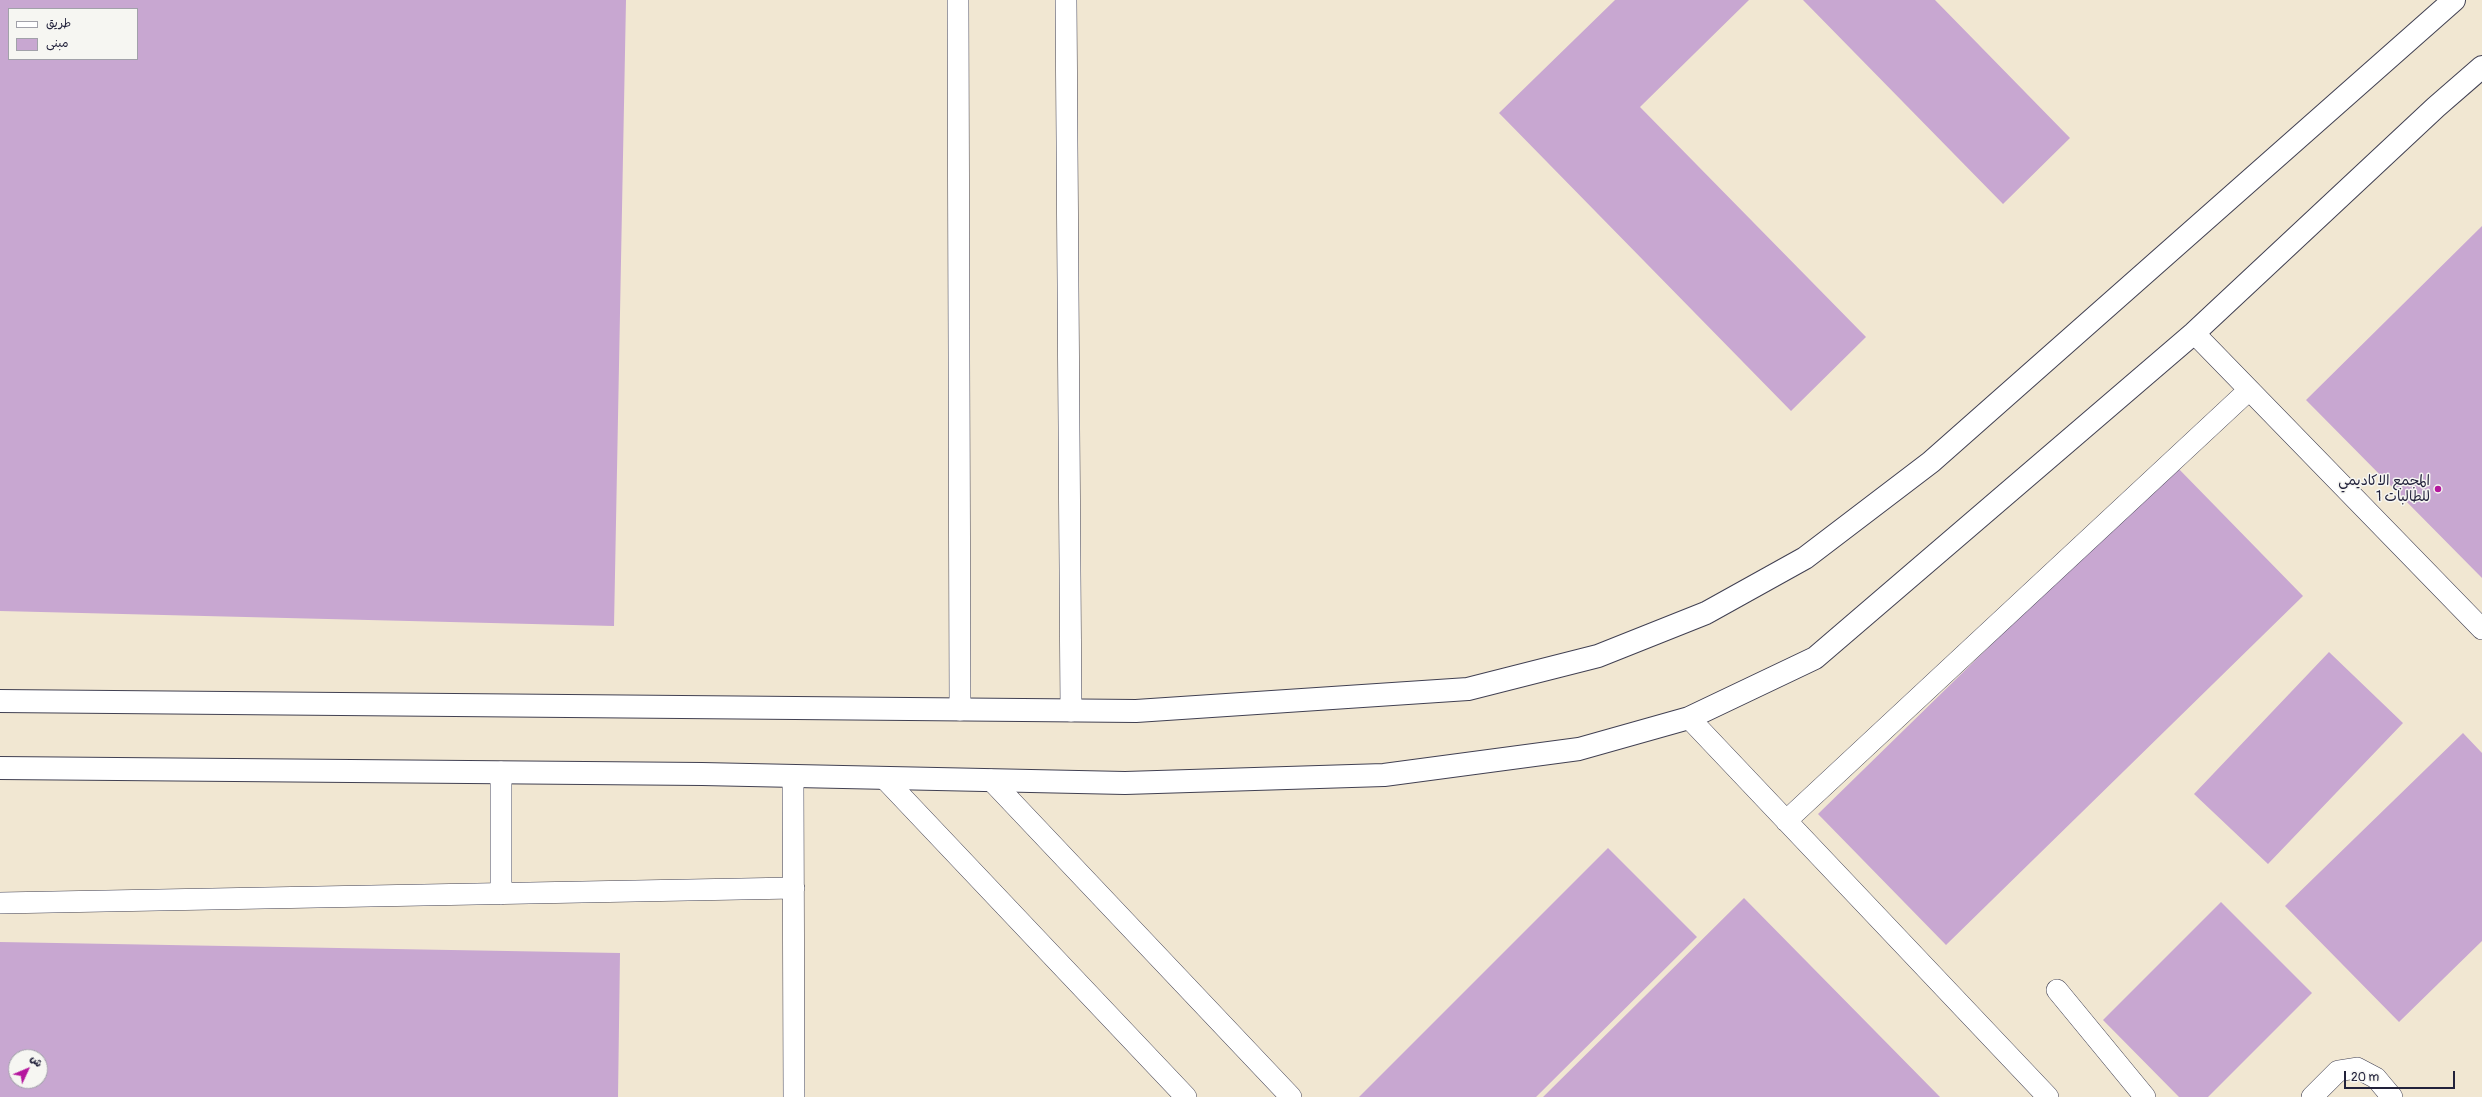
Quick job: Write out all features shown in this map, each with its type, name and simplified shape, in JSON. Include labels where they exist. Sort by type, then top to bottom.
[{"type":"street","points":[[0,701],[1136,711],[1468,690],[1598,656],[1706,614],[1805,558],[1931,462],[2454,0]]},
{"type":"street","points":[[0,768],[501,772],[1125,783],[1384,775],[1579,749],[1689,718],[1815,658],[2194,333],[2436,106],[2482,67]]},
{"type":"lane","points":[[958,0],[960,710]]},
{"type":"lane","points":[[1066,0],[1072,711]]},
{"type":"lane","points":[[2194,333],[2482,629]]},
{"type":"lane","points":[[1786,821],[2249,390]]},
{"type":"lane","points":[[1689,718],[2048,1097]]},
{"type":"lane","points":[[501,772],[501,894]]},
{"type":"lane","points":[[793,776],[794,1097]]},
{"type":"lane","points":[[884,778],[1186,1097]]},
{"type":"lane","points":[[991,780],[1291,1097]]},
{"type":"lane","points":[[0,903],[794,888]]},
{"type":"lane","points":[[2057,990],[2145,1097]]},
{"type":"lane","points":[[2312,1097],[2338,1071],[2357,1068],[2376,1078],[2392,1097]]},
{"type":"building","points":[[0,0],[626,0],[614,626],[0,611]]},
{"type":"building","points":[[1615,0],[1749,0],[1640,107],[1866,337],[1791,411],[1499,113]]},
{"type":"building","points":[[1803,0],[1935,0],[2070,138],[2003,204]]},
{"type":"building","name":"المجمع الاكاديمي 1 للطالبات","points":[[2482,226],[2482,578],[2306,400]]},
{"type":"building","points":[[2175,465],[2303,596],[1946,945],[1818,814]]},
{"type":"building","points":[[2329,652],[2403,723],[2268,864],[2194,794]]},
{"type":"building","points":[[2463,733],[2482,753],[2482,941],[2399,1022],[2285,906]]},
{"type":"building","points":[[1608,848],[1697,937],[1536,1097],[1359,1097]]},
{"type":"building","points":[[1744,898],[1940,1097],[1543,1097]]},
{"type":"building","points":[[2221,902],[2312,993],[2208,1097],[2179,1097],[2103,1020]]},
{"type":"building","points":[[0,942],[620,953],[618,1097],[0,1097]]},
{"type":"place","name":"المجمع الاكاديمي 1 للطالبات","points":[[2438,489]]}]
